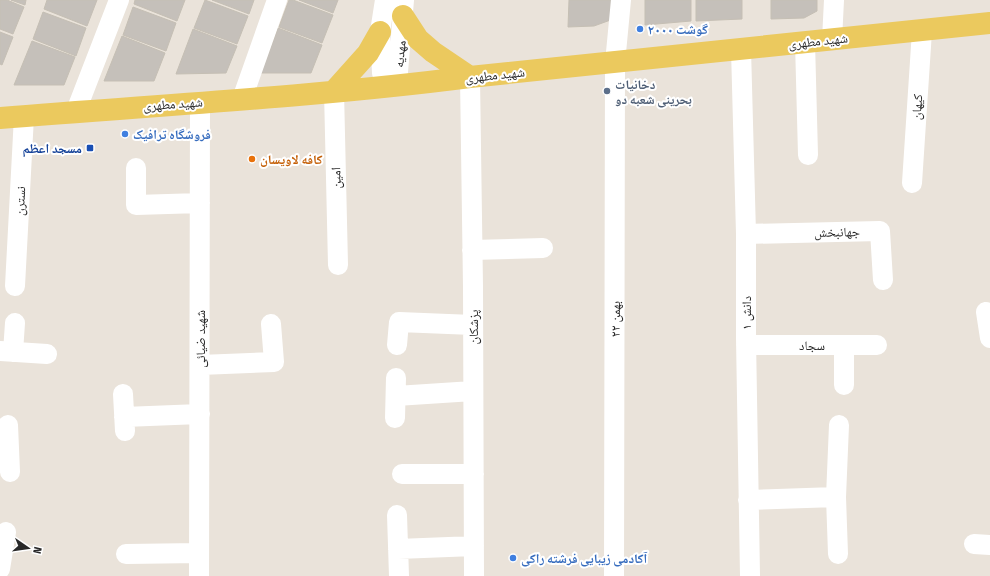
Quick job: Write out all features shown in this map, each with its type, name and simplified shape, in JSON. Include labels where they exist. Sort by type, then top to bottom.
[{"type":"main road","points":[[403,8],[418,39],[433,52],[470,77]]},
{"type":"main road","name":"شهید مطهری","points":[[0,118],[391,87],[470,77],[990,23]]},
{"type":"main road","points":[[334,91],[368,53],[380,32]]},
{"type":"street","points":[[76,111],[119,0]]},
{"type":"street","points":[[242,99],[277,0]]},
{"type":"street","name":"مهدیه","points":[[385,0],[380,32],[382,73],[391,87]]},
{"type":"street","name":"۲۲ بهمن","points":[[614,576],[615,63],[621,0]]},
{"type":"street","points":[[832,40],[834,0]]},
{"type":"street","name":"مهدیه","points":[[391,87],[398,72],[403,8]]},
{"type":"street","name":"کیهان","points":[[912,184],[922,31]]},
{"type":"street","points":[[805,42],[808,155]]},
{"type":"street","name":"دانش ۱","points":[[741,49],[746,234],[746,345],[750,576]]},
{"type":"street","name":"پزشکان","points":[[470,77],[474,576]]},
{"type":"street","name":"امین","points":[[334,91],[338,265]]},
{"type":"street","name":"شهید ضیائی","points":[[199,576],[200,103]]},
{"type":"street","name":"نسترن","points":[[15,286],[24,116]]},
{"type":"street","points":[[136,168],[136,205],[200,202]]},
{"type":"street","name":"جهانبخش","points":[[746,234],[880,231],[883,280]]},
{"type":"street","points":[[472,250],[543,248]]},
{"type":"street","points":[[986,312],[990,338]]},
{"type":"street","points":[[397,346],[400,322],[473,325]]},
{"type":"street","points":[[15,323],[6,351],[47,354]]},
{"type":"street","points":[[200,365],[274,362],[271,324]]},
{"type":"street","points":[[844,344],[844,385]]},
{"type":"street","name":"سجاد","points":[[746,345],[877,345]]},
{"type":"street","points":[[395,418],[396,387],[473,391]]},
{"type":"street","points":[[123,394],[124,424],[200,414]]},
{"type":"street","points":[[8,425],[5,449],[10,472]]},
{"type":"street","points":[[838,554],[836,497],[839,425]]},
{"type":"street","points":[[402,474],[474,474]]},
{"type":"street","points":[[748,500],[836,497]]},
{"type":"street","points":[[397,515],[399,576]]},
{"type":"street","points":[[1,561],[6,532]]},
{"type":"street","points":[[398,549],[474,546]]},
{"type":"street","points":[[126,554],[200,553]]},
{"type":"building","points":[[0,0],[7,0],[24,7],[13,34],[0,29]]},
{"type":"building","points":[[11,0],[26,0],[25,5]]},
{"type":"building","points":[[47,0],[97,0],[87,26],[44,9]]},
{"type":"building","points":[[135,0],[185,0],[177,21],[134,4]]},
{"type":"building","points":[[205,0],[248,16],[237,44],[194,28]]},
{"type":"building","points":[[212,0],[254,0],[249,14]]},
{"type":"building","points":[[289,0],[293,0],[333,15],[322,43],[279,27]]},
{"type":"building","points":[[299,0],[338,0],[333,13]]},
{"type":"building","points":[[569,0],[615,0],[616,18],[594,26],[568,27]]},
{"type":"building","points":[[645,0],[691,0],[691,21],[645,25]]},
{"type":"building","points":[[696,0],[742,0],[742,19],[696,21]]},
{"type":"building","points":[[771,0],[817,0],[817,11],[804,18],[771,19]]},
{"type":"building","points":[[133,7],[176,23],[166,51],[123,35]]},
{"type":"building","points":[[43,12],[86,28],[76,56],[33,39]]},
{"type":"building","points":[[278,28],[322,45],[311,73],[261,73]]},
{"type":"building","points":[[193,29],[237,46],[226,73],[176,74]]},
{"type":"building","points":[[0,32],[13,37],[2,65],[0,64]]},
{"type":"building","points":[[122,36],[165,53],[154,81],[104,81]]},
{"type":"building","points":[[32,41],[75,57],[64,85],[14,85]]},
{"type":"place","name":"گوشت ۲۰۰۰","points":[[640,29]]},
{"type":"place","name":"دخانیات بحرینی شعبه دو","points":[[607,91]]},
{"type":"place","name":"فروشگاه ترافیک","points":[[125,134]]},
{"type":"place","name":"مسجد اعظم","points":[[90,148]]},
{"type":"place","name":"کافه لاویسان","points":[[252,159]]},
{"type":"place","name":"آکادمی زیبایی فرشته راکی","points":[[513,558]]}]
